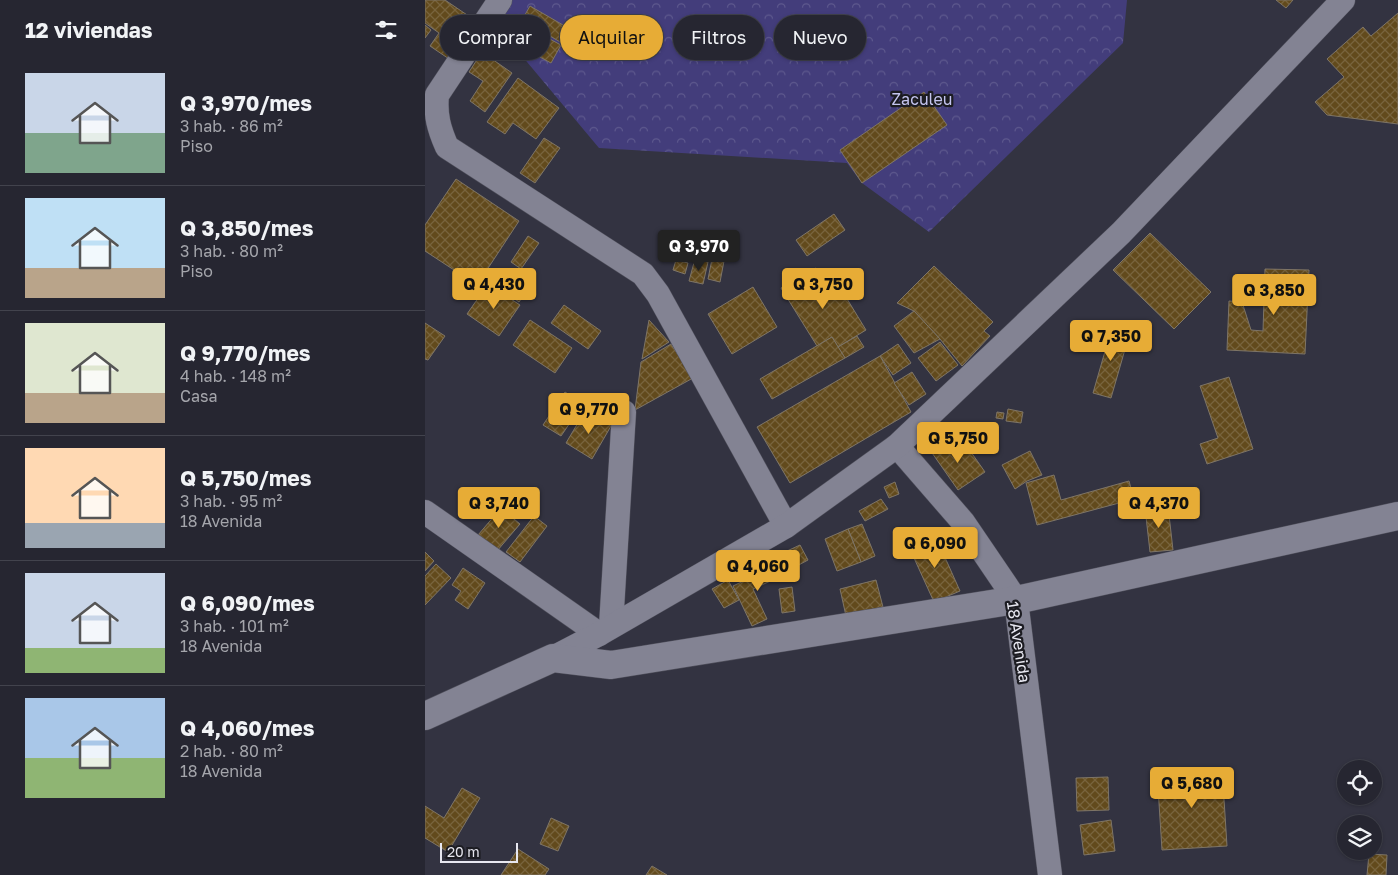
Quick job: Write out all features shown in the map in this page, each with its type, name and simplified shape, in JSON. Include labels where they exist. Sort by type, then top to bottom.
[{"type":"street","points":[[500,0],[437,95],[437,120],[447,147],[643,274],[658,294],[786,526]]},
{"type":"street","points":[[427,712],[553,658],[605,630],[786,526],[897,446],[1121,233],[1343,0]]},
{"type":"street","points":[[605,630],[624,412]]},
{"type":"street","name":"18 Avenida","points":[[897,446],[963,522],[1016,600],[1049,875]]},
{"type":"street","points":[[425,512],[605,630]]},
{"type":"street","points":[[553,658],[611,665],[1016,600],[1398,516]]},
{"type":"green space","name":"Zaculeu","points":[[490,0],[1127,0],[1123,43],[929,232],[862,183],[847,163],[599,148],[525,60],[550,60],[550,15],[496,15]]},
{"type":"building","points":[[425,0],[445,0],[467,15],[440,15],[440,53],[430,46],[439,33],[425,23]]},
{"type":"building","points":[[1276,0],[1293,0],[1286,8]]},
{"type":"building","points":[[530,6],[546,15],[525,15]]},
{"type":"building","points":[[1398,13],[1398,124],[1327,115],[1315,102],[1344,77],[1327,59],[1363,27],[1371,36]]},
{"type":"building","points":[[550,18],[560,23],[560,42],[550,36]]},
{"type":"building","points":[[425,25],[431,30],[425,38]]},
{"type":"building","points":[[550,39],[560,44],[551,63],[545,60],[550,60]]},
{"type":"building","points":[[477,60],[493,60],[512,73],[485,112],[470,101],[483,81],[469,72]]},
{"type":"building","points":[[518,78],[559,108],[536,139],[513,123],[505,134],[487,122]]},
{"type":"building","points":[[924,92],[947,125],[862,183],[840,150]]},
{"type":"building","points":[[544,138],[560,148],[535,183],[520,173]]},
{"type":"building","points":[[456,179],[519,221],[477,285],[425,251],[425,225]]},
{"type":"building","points":[[834,214],[845,230],[807,256],[796,240]]},
{"type":"building","points":[[1150,233],[1211,292],[1174,329],[1113,270]]},
{"type":"building","points":[[528,236],[539,243],[521,269],[511,262]]},
{"type":"building","points":[[695,259],[708,262],[703,284],[689,281]]},
{"type":"building","points":[[712,259],[724,261],[720,282],[708,279]]},
{"type":"building","points":[[676,260],[688,263],[685,274],[673,270]]},
{"type":"building","points":[[934,266],[993,322],[984,331],[990,336],[962,366],[914,311],[897,303]]},
{"type":"building","points":[[816,268],[826,284],[818,288],[824,299],[841,289],[866,330],[838,347],[832,337],[817,346],[781,288]]},
{"type":"building","points":[[504,269],[529,288],[519,302],[494,283]]},
{"type":"building","points":[[1265,269],[1309,270],[1305,354],[1227,350],[1229,301],[1242,302],[1251,330],[1263,331]]},
{"type":"building","points":[[488,284],[520,305],[499,336],[467,314]]},
{"type":"building","points":[[753,287],[777,327],[732,354],[708,314]]},
{"type":"building","points":[[564,305],[601,331],[588,349],[551,323]]},
{"type":"building","points":[[914,311],[940,339],[914,353],[894,326]]},
{"type":"building","points":[[530,320],[572,348],[555,373],[513,345]]},
{"type":"building","points":[[649,320],[669,342],[642,359]]},
{"type":"building","points":[[425,323],[445,336],[428,360],[425,359]]},
{"type":"building","points":[[1112,327],[1130,332],[1111,398],[1093,393]]},
{"type":"building","points":[[857,336],[864,347],[845,358],[838,347]]},
{"type":"building","points":[[832,337],[845,358],[772,399],[760,379]]},
{"type":"building","points":[[940,342],[958,365],[936,381],[918,358]]},
{"type":"building","points":[[671,344],[693,378],[635,410],[641,362]]},
{"type":"building","points":[[898,344],[911,363],[893,375],[880,356]]},
{"type":"building","points":[[880,356],[911,412],[790,483],[757,427]]},
{"type":"building","points":[[912,372],[926,394],[909,405],[894,383]]},
{"type":"building","points":[[1229,377],[1253,449],[1207,464],[1200,444],[1218,438],[1200,386]]},
{"type":"building","points":[[565,392],[583,404],[561,436],[543,425]]},
{"type":"building","points":[[1008,409],[1023,412],[1021,423],[1006,421]]},
{"type":"building","points":[[585,411],[611,426],[592,459],[566,443]]},
{"type":"building","points":[[997,412],[1004,413],[1003,419],[996,418]]},
{"type":"building","points":[[947,439],[956,451],[966,445],[985,472],[958,490],[930,450]]},
{"type":"building","points":[[1030,451],[1042,475],[1027,481],[1015,489],[1002,465]]},
{"type":"building","points":[[1054,475],[1061,500],[1129,481],[1134,499],[1037,525],[1026,483]]},
{"type":"building","points":[[895,482],[899,494],[889,498],[884,487]]},
{"type":"building","points":[[881,499],[888,509],[865,521],[859,511]]},
{"type":"building","points":[[1168,506],[1173,550],[1150,552],[1145,508]]},
{"type":"building","points":[[501,508],[520,524],[497,551],[478,535]]},
{"type":"building","points":[[534,516],[547,526],[520,562],[506,552]]},
{"type":"building","points":[[862,524],[875,556],[861,562],[848,529]]},
{"type":"building","points":[[848,529],[861,562],[837,571],[825,539]]},
{"type":"building","points":[[935,535],[960,591],[934,602],[909,547]]},
{"type":"building","points":[[800,545],[808,560],[795,567],[787,551]]},
{"type":"building","points":[[425,552],[434,561],[425,571]]},
{"type":"building","points":[[785,561],[790,572],[753,589],[767,619],[752,626],[733,586]]},
{"type":"building","points":[[436,564],[451,578],[425,605],[425,576]]},
{"type":"building","points":[[463,568],[485,583],[468,609],[455,600],[461,591],[452,585]]},
{"type":"building","points":[[728,580],[739,600],[724,608],[712,589]]},
{"type":"building","points":[[876,580],[883,607],[846,616],[840,589]]},
{"type":"building","points":[[792,587],[795,611],[782,613],[779,589]]},
{"type":"building","points":[[1222,768],[1227,846],[1162,850],[1157,772]]},
{"type":"building","points":[[1108,777],[1109,810],[1077,811],[1076,778]]},
{"type":"building","points":[[462,788],[480,798],[448,852],[425,838],[425,806],[444,818]]},
{"type":"building","points":[[551,818],[569,826],[558,851],[540,844]]},
{"type":"building","points":[[1111,820],[1115,851],[1084,855],[1080,825]]},
{"type":"building","points":[[518,849],[549,869],[545,875],[501,875]]},
{"type":"building","points":[[1382,855],[1387,855],[1386,875],[1367,875],[1368,860],[1382,860]]},
{"type":"building","points":[[652,866],[667,875],[646,875]]}]
